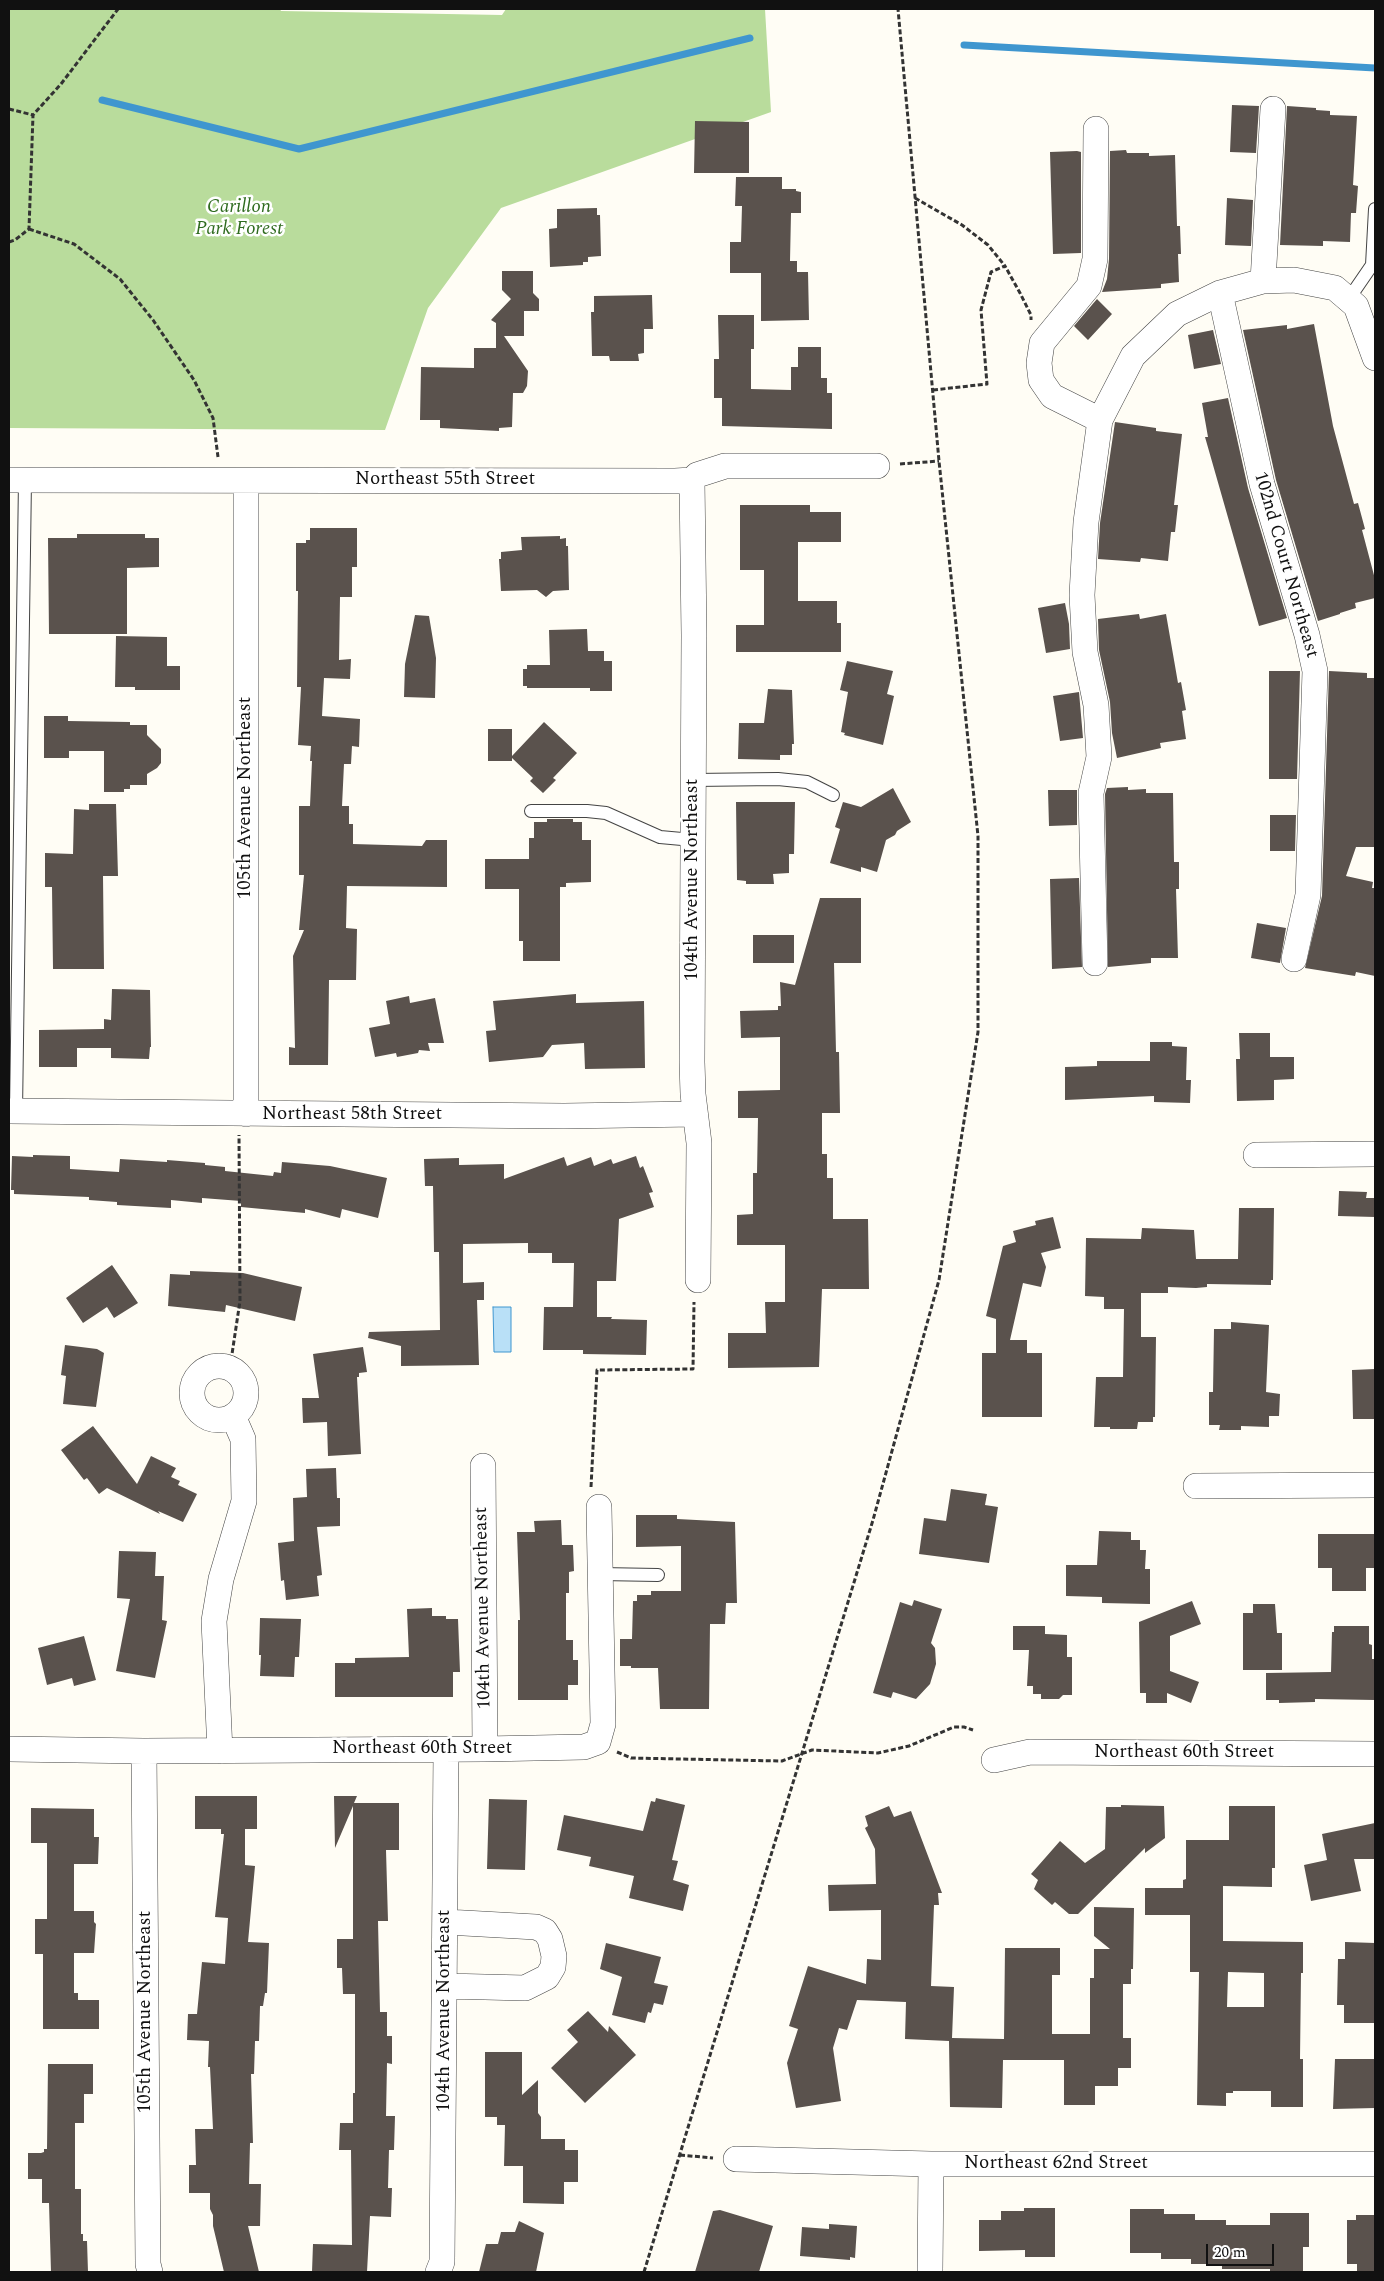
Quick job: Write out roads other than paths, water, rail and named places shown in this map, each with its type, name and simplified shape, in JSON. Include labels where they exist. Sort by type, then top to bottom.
[{"type":"street","points":[[1263,281],[1273,109]]},
{"type":"street","points":[[1096,129],[1095,259],[1089,286],[1042,343],[1040,363],[1041,380],[1052,396],[1100,420]]},
{"type":"street","points":[[1095,963],[1091,793],[1099,756],[1096,705],[1085,652],[1082,595],[1086,522],[1100,420],[1133,356],[1177,314],[1220,292],[1263,281],[1294,280],[1335,288],[1356,306],[1375,358]]},
{"type":"street","name":"102nd Court Northeast","points":[[1220,292],[1262,484],[1308,635],[1315,671],[1308,895],[1294,959]]},
{"type":"street","name":"Northeast 55th Street","points":[[17,480],[692,480],[697,475],[725,466],[886,465]]},
{"type":"street","name":"104th Avenue Northeast","points":[[692,480],[692,1070],[699,1143],[696,1289]]},
{"type":"street","name":"105th Avenue Northeast","points":[[243,1114],[246,481]]},
{"type":"street","name":"Northeast 58th Street","points":[[12,1111],[564,1116],[695,1114]]},
{"type":"street","points":[[1256,1155],[1375,1154]]},
{"type":"street","points":[[214,1366],[225,1366],[235,1370],[242,1378],[245,1388],[245,1399],[233,1416],[223,1419],[212,1419],[196,1407],[192,1397],[192,1386],[204,1370],[214,1366]]},
{"type":"street","points":[[220,1751],[214,1621],[221,1579],[244,1501],[242,1439],[233,1416]]},
{"type":"street","name":"104th Avenue Northeast","points":[[483,1466],[485,1749]]},
{"type":"street","points":[[1196,1486],[1375,1485]]},
{"type":"street","points":[[595,1497],[600,1574]]},
{"type":"street","name":"Northeast 60th Street","points":[[9,1749],[220,1751],[584,1747],[598,1742],[603,1724],[600,1574]]},
{"type":"street","name":"104th Avenue Northeast","points":[[438,2272],[442,2262],[446,1750]]},
{"type":"street","name":"105th Avenue Northeast","points":[[144,1751],[148,2264],[150,2272]]},
{"type":"street","name":"Northeast 60th Street","points":[[994,1760],[1030,1752],[1375,1754]]},
{"type":"street","points":[[445,1986],[525,1988],[547,1977],[553,1966],[554,1956],[550,1940],[545,1931],[536,1927],[446,1922]]},
{"type":"street","name":"Northeast 62nd Street","points":[[736,2160],[931,2164],[1375,2164]]},
{"type":"street","points":[[930,2272],[931,2164]]},
{"type":"lane","points":[[1348,300],[1372,265],[1375,209]]},
{"type":"lane","points":[[12,1111],[17,480]]},
{"type":"lane","points":[[693,780],[807,782],[833,794]]},
{"type":"lane","points":[[531,811],[606,813],[660,837],[693,840]]},
{"type":"lane","points":[[600,1574],[658,1575]]},
{"type":"water","points":[[493,1307],[511,1307],[511,1352],[494,1352]]},
{"type":"waterway","points":[[102,100],[299,149],[750,38]]},
{"type":"waterway","points":[[964,45],[1375,68]]},
{"type":"park label","name":"Carillon Park Forest","points":[[239,219]]}]
